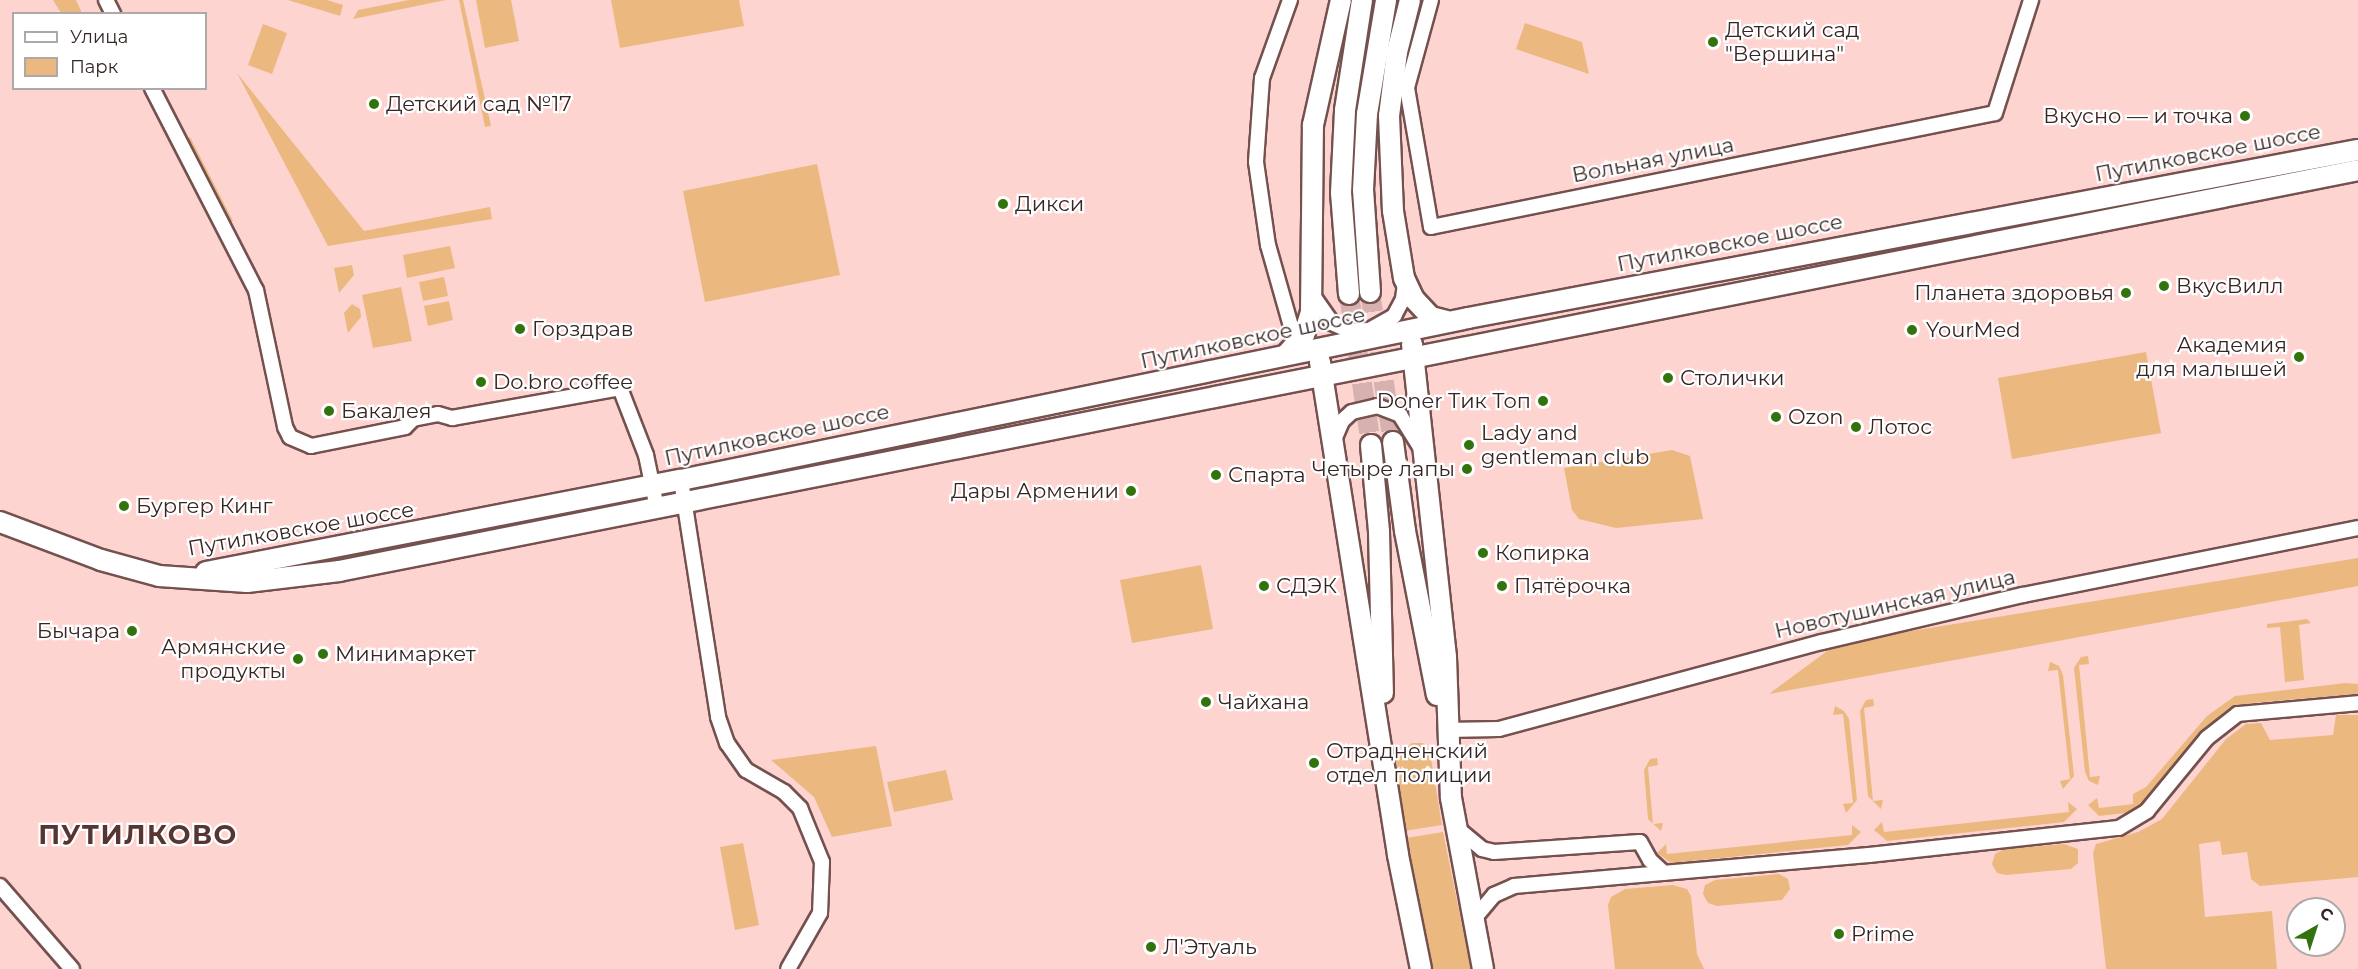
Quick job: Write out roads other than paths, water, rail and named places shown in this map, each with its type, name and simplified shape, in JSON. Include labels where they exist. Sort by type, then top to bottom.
[{"type":"main road","points":[[1341,0],[1313,125],[1312,289],[1309,324],[1300,351],[1322,374],[1384,763],[1421,969]]},
{"type":"main road","points":[[1349,294],[1341,181],[1345,110],[1362,0]]},
{"type":"main road","points":[[1370,292],[1363,190],[1367,114],[1386,0]]},
{"type":"main road","points":[[1410,0],[1397,52],[1389,116],[1391,189],[1404,278],[1421,310],[1438,320],[1450,321]]},
{"type":"main road","name":"Путилковское шоссе","points":[[159,576],[280,561],[1450,321],[2358,150]]},
{"type":"main road","name":"Путилковское шоссе","points":[[0,522],[101,560],[159,576],[215,583],[283,579],[657,508],[1322,374],[2358,170]]},
{"type":"main road","points":[[1409,330],[1414,356],[1422,450],[1446,657],[1446,737]]},
{"type":"main road","points":[[1393,442],[1405,531],[1446,737],[1456,827],[1483,969]]},
{"type":"main road","points":[[1371,445],[1379,532],[1384,763]]},
{"type":"street","points":[[1290,0],[1262,78],[1256,162],[1268,245],[1300,351]]},
{"type":"street","name":"Вольная улица","points":[[1431,0],[1407,88],[1431,227],[1995,113],[2031,0]]},
{"type":"street","points":[[153,90],[256,290],[285,427],[299,444],[311,446],[394,429],[438,414],[452,418],[620,388],[645,455],[657,508]]},
{"type":"street","points":[[1312,289],[1325,316],[1340,328],[1359,332],[1378,327],[1394,316],[1403,299],[1404,278]]},
{"type":"street","points":[[1333,446],[1336,432],[1352,412],[1377,406],[1400,415],[1422,450]]},
{"type":"street","points":[[681,480],[718,717],[727,743],[746,770],[783,792],[800,808],[822,862],[820,913],[788,969]]},
{"type":"street","name":"Новотушинская улица","points":[[1446,737],[1499,729],[1843,637],[2023,595],[2358,528]]},
{"type":"street","points":[[1473,920],[1494,895],[1514,886],[2119,828],[2147,811],[2221,724],[2238,714],[2358,703]]},
{"type":"street","points":[[1456,827],[1482,849],[1494,852],[1640,842],[1650,860],[1664,873]]},
{"type":"street","points":[[0,886],[72,969]]},
{"type":"tunnel","points":[[1370,292],[1393,442]]},
{"type":"tunnel","points":[[1349,294],[1371,445]]},
{"type":"place","name":"Детский сад \"Вершина\"","points":[[1713,42]]},
{"type":"place","name":"Детский сад №17","points":[[374,104]]},
{"type":"place","name":"Вкусно — и точка","points":[[2245,116]]},
{"type":"place","name":"Дикси","points":[[1003,204]]},
{"type":"place","name":"ВкусВилл","points":[[2164,286]]},
{"type":"place","name":"Планета здоровья","points":[[2126,293]]},
{"type":"place","name":"Горздрав","points":[[520,329]]},
{"type":"place","name":"YourMed","points":[[1912,330]]},
{"type":"place","name":"Академия для малышей","points":[[2299,357]]},
{"type":"place","name":"Столички","points":[[1668,378]]},
{"type":"place","name":"Do.bro coffee","points":[[481,382]]},
{"type":"place","name":"Doner Тик Топ","points":[[1543,401]]},
{"type":"place","name":"Бакалея","points":[[329,411]]},
{"type":"place","name":"Ozon","points":[[1776,417]]},
{"type":"place","name":"Лотос","points":[[1856,427]]},
{"type":"place","name":"Lady and gentleman club","points":[[1469,445]]},
{"type":"place","name":"Четыре лапы","points":[[1467,469]]},
{"type":"place","name":"Спарта","points":[[1216,475]]},
{"type":"place","name":"Дары Армении","points":[[1131,491]]},
{"type":"place","name":"Бургер Кинг","points":[[124,506]]},
{"type":"place","name":"Копирка","points":[[1483,553]]},
{"type":"place","name":"СДЭК","points":[[1264,586]]},
{"type":"place","name":"Пятёрочка","points":[[1502,586]]},
{"type":"place","name":"Бычара","points":[[132,631]]},
{"type":"place","name":"Минимаркет","points":[[323,654]]},
{"type":"place","name":"Армянские продукты","points":[[298,659]]},
{"type":"place","name":"Чайхана","points":[[1206,702]]},
{"type":"place","name":"Отрадненский отдел полиции","points":[[1314,763]]},
{"type":"place","name":"Prime","points":[[1839,934]]},
{"type":"place","name":"Л'Этуаль","points":[[1151,947]]},
{"type":"district","name":"ПУТИЛКОВО","points":[[138,835]]}]
